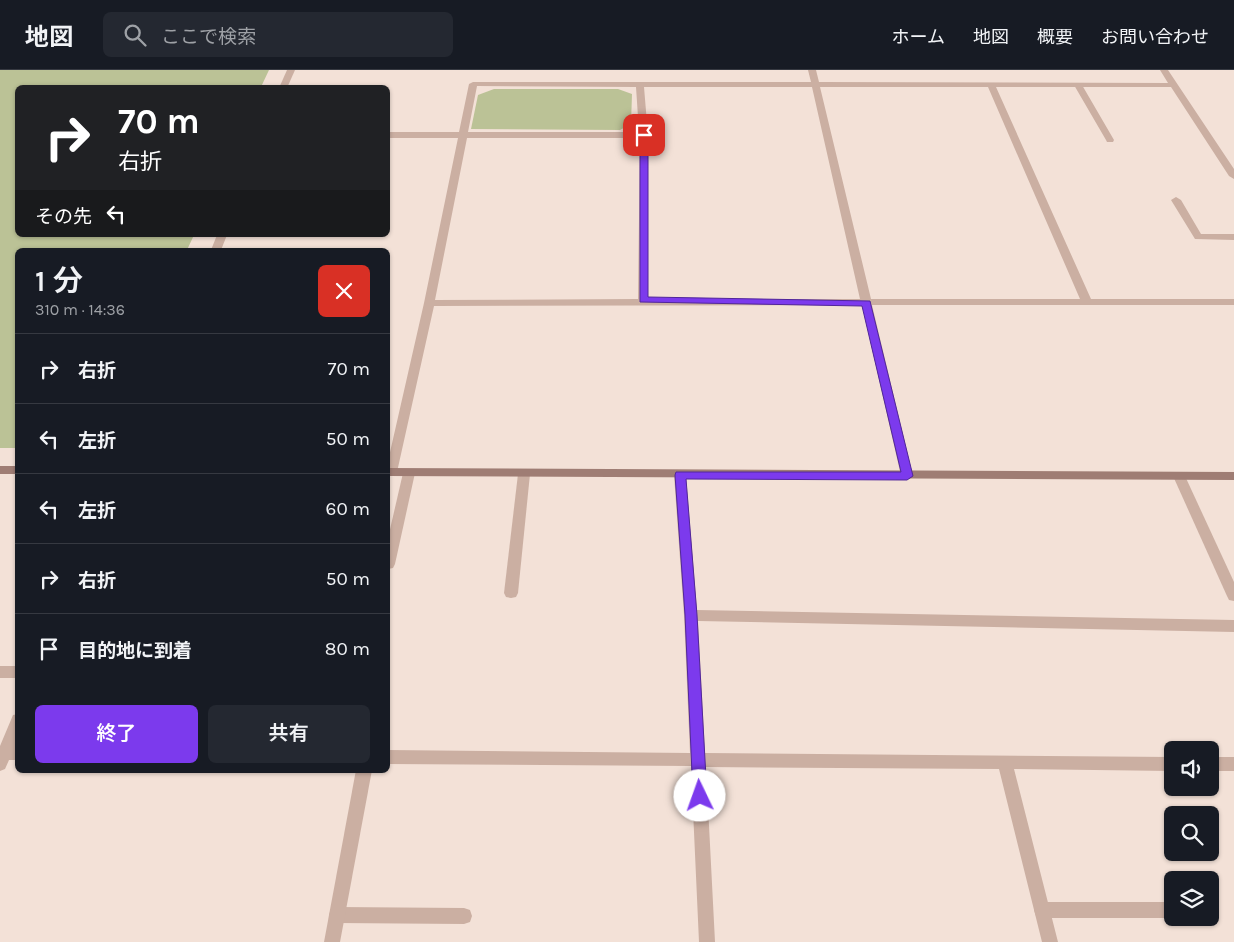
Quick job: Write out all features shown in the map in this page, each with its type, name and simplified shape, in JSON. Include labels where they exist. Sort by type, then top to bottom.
[{"type":"street","points":[[284,85],[291,70]]},
{"type":"street","points":[[812,70],[907,476]]},
{"type":"street","points":[[1164,70],[1234,176]]},
{"type":"street","points":[[390,468],[429,302],[473,84],[1173,85]]},
{"type":"street","points":[[640,85],[644,135],[643,300]]},
{"type":"street","points":[[991,85],[1087,303]]},
{"type":"street","points":[[1078,85],[1110,140]]},
{"type":"street","points":[[390,135],[644,135]]},
{"type":"street","points":[[1176,200],[1198,237],[1234,237]]},
{"type":"street","points":[[429,302],[643,300],[866,303],[1234,302]]},
{"type":"street","points":[[0,470],[15,470]]},
{"type":"street","points":[[390,472],[680,475],[1234,476]]},
{"type":"street","points":[[390,555],[409,473]]},
{"type":"street","points":[[512,593],[524,474]]},
{"type":"street","points":[[680,475],[691,615],[707,942]]},
{"type":"street","points":[[1179,476],[1233,593]]},
{"type":"street","points":[[691,615],[1234,626]]},
{"type":"street","points":[[0,672],[15,672]]},
{"type":"street","points":[[7,757],[15,730]]},
{"type":"street","points":[[390,757],[1164,764]]},
{"type":"street","points":[[1005,762],[1050,942]]},
{"type":"street","points":[[1219,764],[1234,764]]},
{"type":"street","points":[[332,942],[363,773]]},
{"type":"street","points":[[1042,910],[1164,910]]},
{"type":"street","points":[[337,915],[464,916]]},
{"type":"green space","points":[[0,70],[269,70],[262,85],[15,85],[15,237],[193,237],[188,248],[15,248],[15,448],[0,448]]},
{"type":"green space","points":[[494,89],[618,89],[632,94],[631,124],[620,130],[471,129],[478,95]]},
{"type":"route","points":[[644,135],[643,300],[866,303],[907,476],[680,475],[691,615],[700,796]]}]
